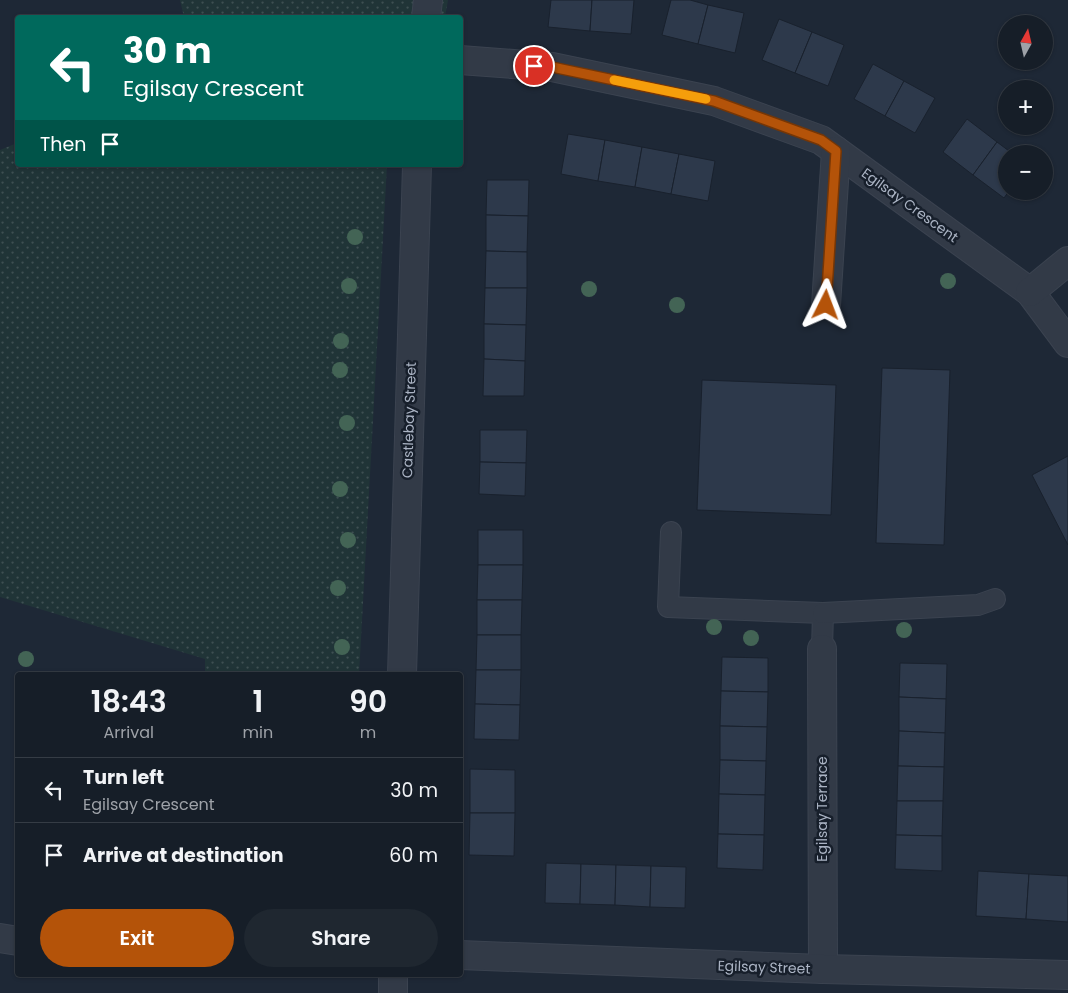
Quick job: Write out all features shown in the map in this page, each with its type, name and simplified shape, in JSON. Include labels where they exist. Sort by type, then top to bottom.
[{"type":"street","points":[[426,15],[428,0]]},
{"type":"street","name":"Egilsay Crescent","points":[[463,60],[552,67],[714,101],[821,140],[1030,292],[1068,343]]},
{"type":"street","points":[[826,305],[836,151]]},
{"type":"street","name":"Castlebay Street","points":[[402,672],[417,167]]},
{"type":"street","points":[[1030,292],[1068,261]]},
{"type":"street","name":"Egilsay Terrace","points":[[822,649],[823,969]]},
{"type":"street","points":[[0,938],[15,940]]},
{"type":"street","name":"Egilsay Street","points":[[463,955],[823,969],[1009,983],[1068,975]]},
{"type":"street","points":[[393,977],[393,993]]},
{"type":"lane","points":[[671,532],[668,608],[823,613],[978,605],[995,599]]},
{"type":"lane","points":[[822,649],[823,613]]},
{"type":"green space","points":[[180,0],[448,0],[445,15],[184,15]]},
{"type":"green space","points":[[15,144],[15,167],[387,167],[359,672],[205,672],[205,659],[0,597],[0,150]]},
{"type":"building","points":[[551,0],[592,0],[590,31],[548,27]]},
{"type":"building","points":[[592,0],[634,0],[631,34],[590,31]]},
{"type":"building","points":[[671,0],[690,0],[708,5],[698,44],[662,35]]},
{"type":"building","points":[[708,5],[744,13],[735,53],[698,44]]},
{"type":"building","points":[[779,19],[812,32],[795,73],[762,60]]},
{"type":"building","points":[[812,32],[844,45],[828,86],[795,73]]},
{"type":"building","points":[[873,64],[904,81],[885,116],[854,99]]},
{"type":"building","points":[[904,81],[935,98],[915,133],[885,116]]},
{"type":"building","points":[[967,119],[997,142],[973,175],[943,152]]},
{"type":"building","points":[[568,134],[605,140],[598,181],[561,174]]},
{"type":"building","points":[[605,140],[642,147],[635,187],[598,181]]},
{"type":"building","points":[[997,142],[1001,145],[998,145],[998,194],[973,175]]},
{"type":"building","points":[[642,147],[679,154],[671,194],[635,187]]},
{"type":"building","points":[[679,154],[715,161],[708,201],[671,194]]},
{"type":"building","points":[[487,180],[529,180],[528,216],[486,215]]},
{"type":"building","points":[[486,215],[528,216],[527,252],[486,251]]},
{"type":"building","points":[[486,251],[527,252],[527,288],[485,288]]},
{"type":"building","points":[[485,288],[527,288],[526,325],[484,324]]},
{"type":"building","points":[[484,324],[526,325],[525,361],[484,359]]},
{"type":"building","points":[[484,359],[525,361],[524,396],[483,396]]},
{"type":"building","points":[[882,368],[950,370],[944,545],[876,543]]},
{"type":"building","points":[[702,380],[836,385],[831,515],[697,510]]},
{"type":"building","points":[[480,430],[527,430],[526,463],[480,462]]},
{"type":"building","points":[[1068,456],[1068,545],[1032,475]]},
{"type":"building","points":[[480,462],[526,463],[525,496],[479,494]]},
{"type":"building","points":[[478,530],[523,530],[523,565],[478,565]]},
{"type":"building","points":[[478,565],[523,565],[522,600],[477,600]]},
{"type":"building","points":[[477,600],[522,600],[521,635],[477,635]]},
{"type":"building","points":[[477,635],[521,635],[521,670],[476,670]]},
{"type":"building","points":[[722,657],[768,658],[768,692],[721,691]]},
{"type":"building","points":[[900,663],[947,664],[946,699],[899,697]]},
{"type":"building","points":[[476,670],[521,670],[520,705],[475,704]]},
{"type":"building","points":[[721,691],[768,692],[767,727],[720,726]]},
{"type":"building","points":[[899,697],[946,699],[945,733],[899,731]]},
{"type":"building","points":[[475,704],[520,705],[519,740],[474,739]]},
{"type":"building","points":[[720,726],[767,727],[766,761],[720,760]]},
{"type":"building","points":[[899,731],[945,733],[944,767],[898,766]]},
{"type":"building","points":[[720,760],[766,761],[765,795],[719,794]]},
{"type":"building","points":[[898,766],[944,767],[943,801],[897,801]]},
{"type":"building","points":[[470,769],[515,770],[515,813],[470,813]]},
{"type":"building","points":[[719,794],[765,795],[764,835],[718,834]]},
{"type":"building","points":[[897,801],[943,801],[942,836],[896,835]]},
{"type":"building","points":[[470,813],[515,813],[514,856],[469,855]]},
{"type":"building","points":[[718,834],[764,835],[763,870],[717,868]]},
{"type":"building","points":[[896,835],[942,836],[942,871],[895,869]]},
{"type":"building","points":[[546,863],[581,864],[580,904],[545,903]]},
{"type":"building","points":[[581,864],[616,865],[615,905],[580,904]]},
{"type":"building","points":[[616,865],[651,866],[650,907],[615,905]]},
{"type":"building","points":[[651,866],[686,867],[685,908],[650,907]]},
{"type":"building","points":[[978,871],[1029,874],[1026,919],[976,916]]},
{"type":"building","points":[[1029,874],[1068,876],[1068,922],[1026,919]]},
{"type":"slow traffic","points":[[614,80],[706,99]]},
{"type":"route","points":[[534,66],[552,67],[714,101],[821,140],[836,151],[826,305]]}]
